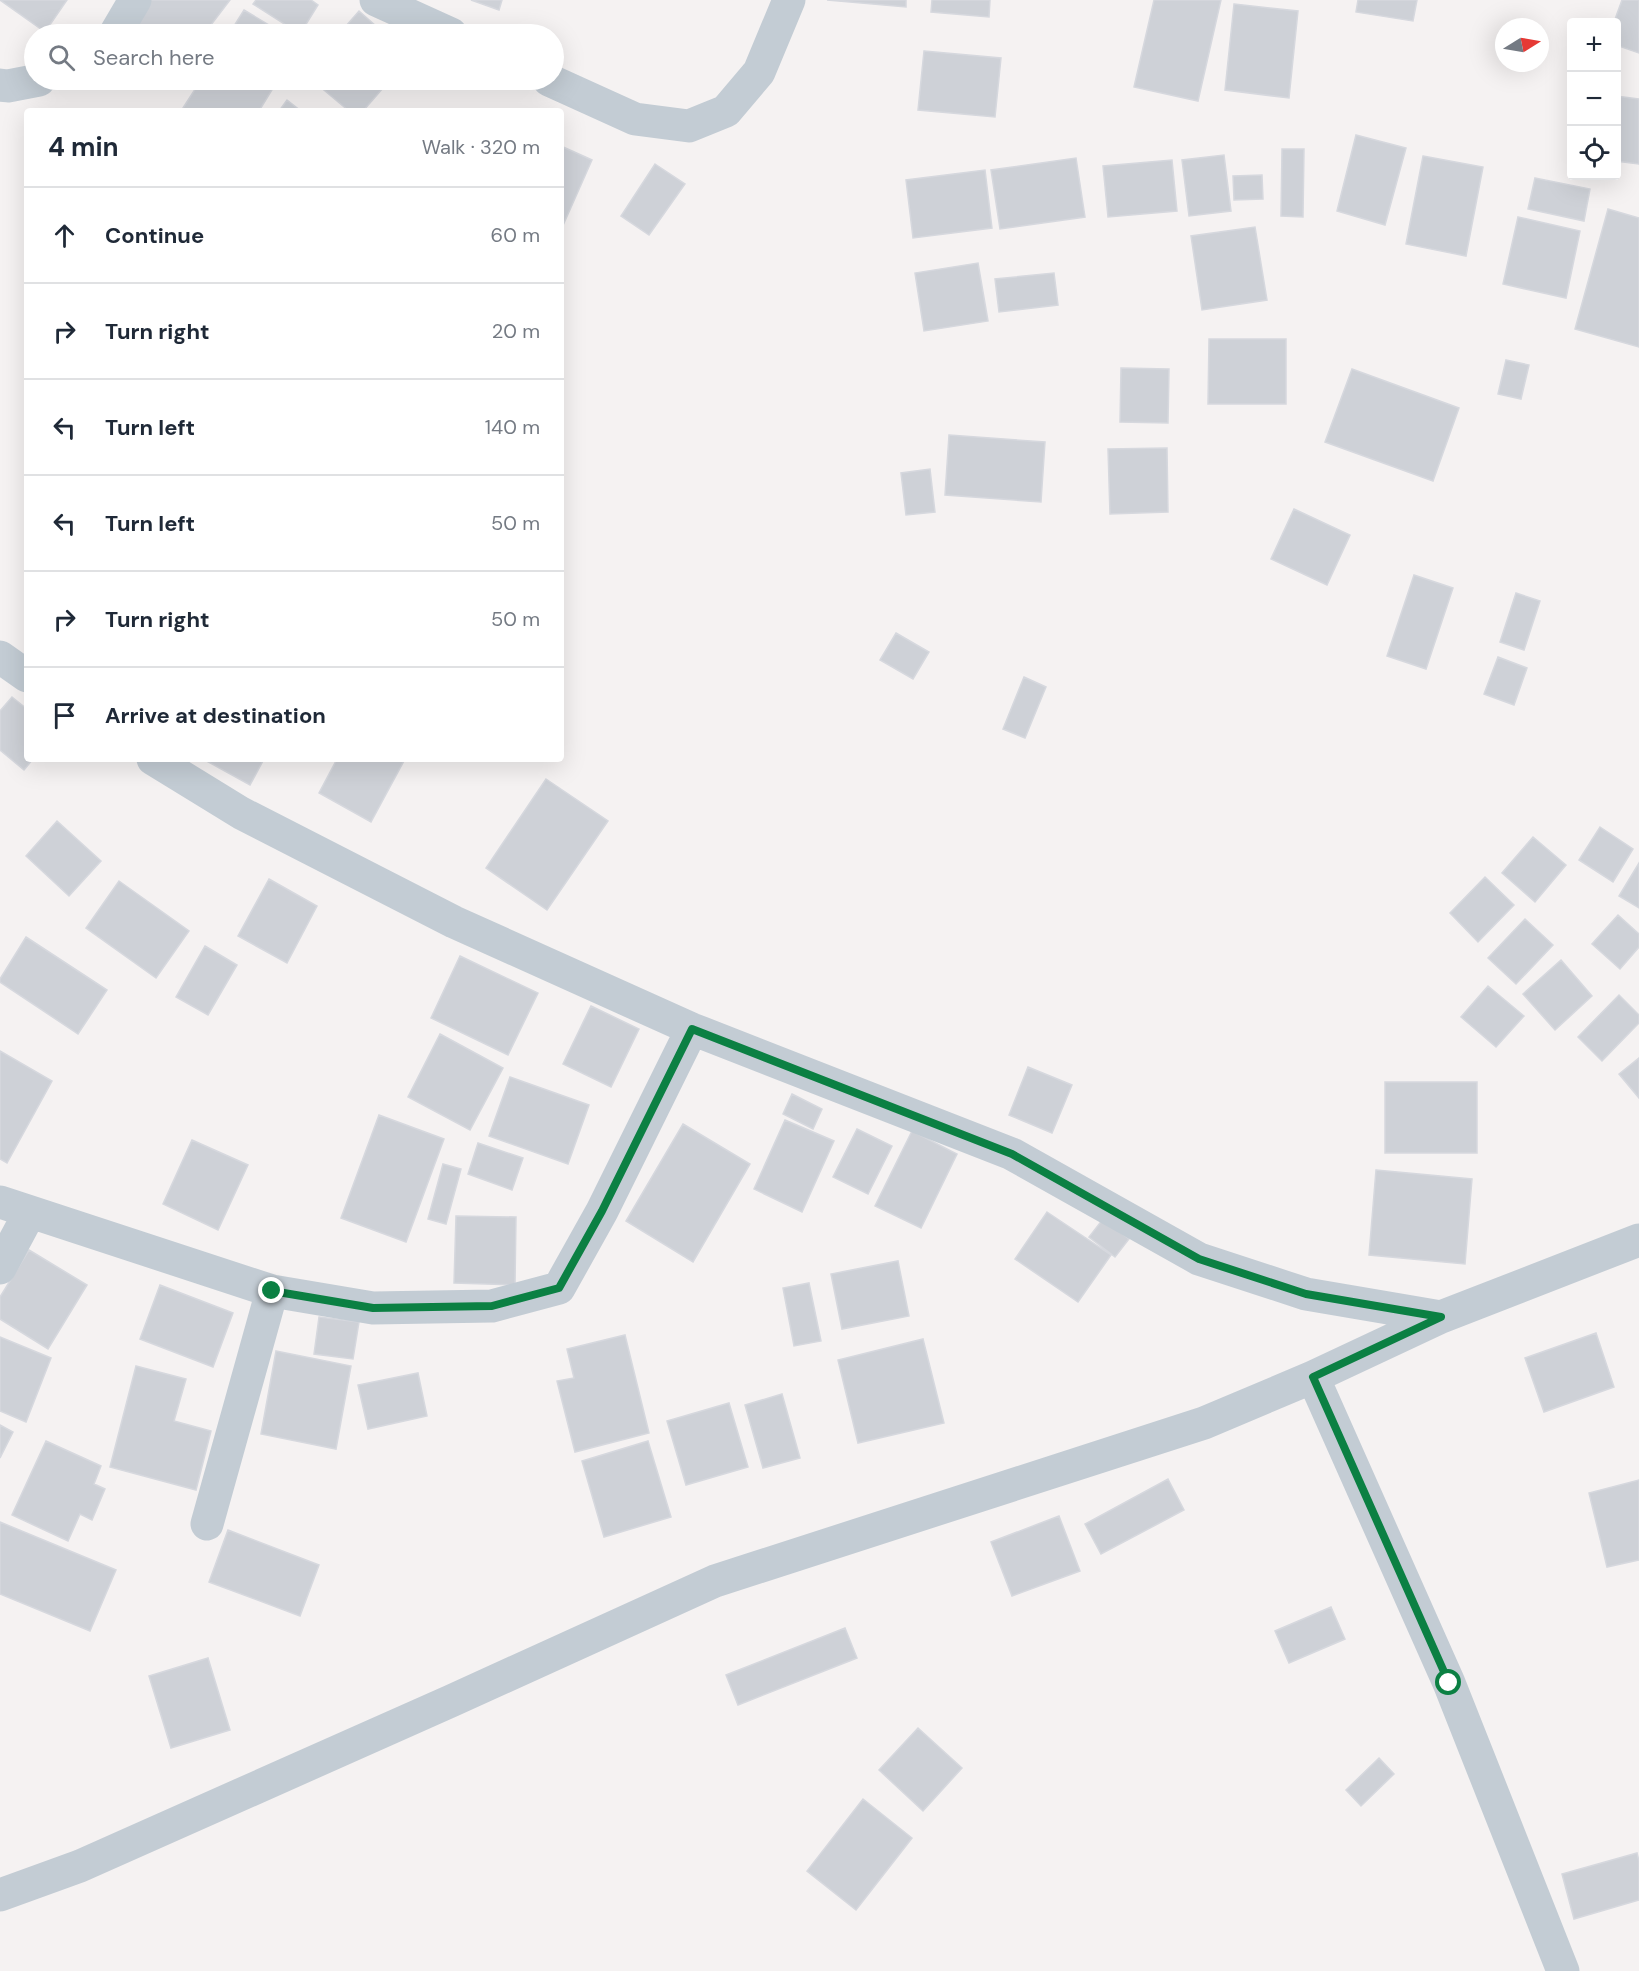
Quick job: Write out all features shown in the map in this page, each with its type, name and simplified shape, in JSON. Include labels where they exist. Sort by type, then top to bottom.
[{"type":"street","points":[[121,24],[135,0]]},
{"type":"street","points":[[376,0],[429,24]]},
{"type":"street","points":[[564,87],[635,119],[689,126],[726,111],[759,72],[789,0]]},
{"type":"street","points":[[0,85],[24,83]]},
{"type":"street","points":[[0,657],[24,674]]},
{"type":"street","points":[[158,762],[242,813],[454,922],[692,1029],[1012,1154],[1199,1259],[1306,1294],[1441,1317]]},
{"type":"street","points":[[0,1202],[272,1291],[373,1308],[492,1306],[559,1288],[602,1211],[692,1029]]},
{"type":"street","points":[[0,1268],[30,1212]]},
{"type":"street","points":[[0,1895],[80,1866],[715,1581],[1204,1423],[1313,1377],[1441,1317],[1639,1240]]},
{"type":"street","points":[[207,1524],[272,1291]]},
{"type":"street","points":[[1313,1377],[1449,1683],[1563,1971]]},
{"type":"building","points":[[0,0],[67,0],[50,24],[34,24]]},
{"type":"building","points":[[144,0],[230,0],[212,24],[126,24]]},
{"type":"building","points":[[256,0],[311,0],[318,5],[306,24],[284,24],[253,4]]},
{"type":"building","points":[[471,0],[502,0],[499,10]]},
{"type":"building","points":[[827,0],[906,0],[906,7]]},
{"type":"building","points":[[932,0],[990,0],[989,17],[931,12]]},
{"type":"building","points":[[1154,0],[1221,0],[1198,101],[1134,87]]},
{"type":"building","points":[[1358,0],[1417,0],[1413,21],[1356,12]]},
{"type":"building","points":[[1622,0],[1639,0],[1639,53],[1621,47],[1621,18],[1615,18]]},
{"type":"building","points":[[1234,4],[1298,11],[1289,98],[1225,90]]},
{"type":"building","points":[[244,10],[267,24],[235,24]]},
{"type":"building","points":[[359,11],[374,24],[348,24]]},
{"type":"building","points":[[924,51],[1001,58],[995,117],[918,110]]},
{"type":"building","points":[[195,90],[272,90],[261,108],[183,108]]},
{"type":"building","points":[[324,90],[381,90],[366,108],[345,108]]},
{"type":"building","points":[[1621,97],[1639,99],[1639,164],[1621,162]]},
{"type":"building","points":[[287,100],[297,108],[281,108]]},
{"type":"building","points":[[1356,135],[1406,148],[1385,225],[1337,211]]},
{"type":"building","points":[[564,147],[592,160],[564,223]]},
{"type":"building","points":[[1282,149],[1304,149],[1303,217],[1281,216]]},
{"type":"building","points":[[1224,155],[1231,211],[1189,216],[1182,160]]},
{"type":"building","points":[[1423,156],[1483,167],[1466,256],[1406,244]]},
{"type":"building","points":[[1076,158],[1085,217],[1000,229],[991,170]]},
{"type":"building","points":[[1172,160],[1177,211],[1108,217],[1103,166]]},
{"type":"building","points":[[655,164],[685,184],[649,235],[621,216]]},
{"type":"building","points":[[985,170],[992,228],[913,238],[906,180]]},
{"type":"building","points":[[1262,175],[1263,199],[1234,200],[1233,176]]},
{"type":"building","points":[[1535,178],[1590,189],[1584,221],[1528,209]]},
{"type":"building","points":[[1608,209],[1639,218],[1639,347],[1575,329]]},
{"type":"building","points":[[1518,217],[1580,231],[1566,298],[1503,284]]},
{"type":"building","points":[[1255,227],[1267,300],[1202,310],[1191,236]]},
{"type":"building","points":[[978,263],[988,321],[924,331],[915,273]]},
{"type":"building","points":[[1054,273],[1058,305],[999,312],[995,279]]},
{"type":"building","points":[[1209,339],[1286,339],[1286,404],[1208,404]]},
{"type":"building","points":[[1506,360],[1529,365],[1521,399],[1498,394]]},
{"type":"building","points":[[1121,368],[1169,369],[1168,423],[1120,422]]},
{"type":"building","points":[[1352,369],[1459,408],[1433,481],[1325,442]]},
{"type":"building","points":[[949,435],[1045,442],[1041,502],[945,495]]},
{"type":"building","points":[[1167,448],[1168,512],[1110,514],[1108,449]]},
{"type":"building","points":[[930,469],[935,512],[906,515],[901,473]]},
{"type":"building","points":[[1294,509],[1350,535],[1327,585],[1271,559]]},
{"type":"building","points":[[1414,575],[1453,588],[1426,669],[1387,656]]},
{"type":"building","points":[[1516,593],[1540,601],[1524,650],[1500,642]]},
{"type":"building","points":[[896,633],[929,652],[913,679],[880,660]]},
{"type":"building","points":[[1498,657],[1527,668],[1514,705],[1484,694]]},
{"type":"building","points":[[1024,677],[1046,687],[1025,738],[1003,729]]},
{"type":"building","points":[[12,697],[24,707],[24,762],[31,762],[24,770],[0,750],[0,711]]},
{"type":"building","points":[[208,762],[262,762],[250,785]]},
{"type":"building","points":[[335,762],[403,762],[371,822],[319,793]]},
{"type":"building","points":[[546,779],[608,821],[547,910],[486,868]]},
{"type":"building","points":[[57,821],[101,861],[69,896],[26,856]]},
{"type":"building","points":[[1600,827],[1633,849],[1613,882],[1579,860]]},
{"type":"building","points":[[1533,837],[1566,865],[1535,902],[1502,873]]},
{"type":"building","points":[[1639,863],[1639,908],[1619,896]]},
{"type":"building","points":[[1485,877],[1514,905],[1478,942],[1450,913]]},
{"type":"building","points":[[269,879],[317,906],[287,963],[238,936]]},
{"type":"building","points":[[119,881],[189,931],[156,978],[86,928]]},
{"type":"building","points":[[1618,915],[1639,934],[1639,947],[1620,969],[1592,944]]},
{"type":"building","points":[[1525,919],[1553,945],[1516,984],[1488,958]]},
{"type":"building","points":[[26,937],[107,990],[78,1034],[0,982]]},
{"type":"building","points":[[205,946],[237,965],[208,1015],[176,997]]},
{"type":"building","points":[[460,956],[538,993],[508,1055],[431,1018]]},
{"type":"building","points":[[1561,960],[1592,996],[1555,1030],[1523,994]]},
{"type":"building","points":[[1488,986],[1524,1016],[1496,1047],[1461,1017]]},
{"type":"building","points":[[1619,995],[1639,1015],[1639,1023],[1602,1061],[1578,1037]]},
{"type":"building","points":[[591,1006],[639,1029],[611,1087],[563,1064]]},
{"type":"building","points":[[440,1034],[503,1068],[470,1130],[408,1097]]},
{"type":"building","points":[[0,1051],[52,1081],[7,1163],[0,1159]]},
{"type":"building","points":[[1639,1058],[1639,1098],[1619,1074]]},
{"type":"building","points":[[1028,1067],[1072,1085],[1052,1133],[1009,1115]]},
{"type":"building","points":[[510,1077],[589,1105],[568,1164],[489,1136]]},
{"type":"building","points":[[1385,1082],[1477,1082],[1477,1153],[1385,1153]]},
{"type":"building","points":[[792,1094],[822,1109],[813,1129],[783,1114]]},
{"type":"building","points":[[379,1115],[444,1139],[406,1242],[341,1218]]},
{"type":"building","points":[[785,1120],[834,1141],[802,1212],[754,1189]]},
{"type":"building","points":[[683,1124],[750,1164],[693,1262],[626,1221]]},
{"type":"building","points":[[857,1129],[892,1146],[868,1194],[833,1177]]},
{"type":"building","points":[[912,1131],[957,1154],[921,1228],[875,1206]]},
{"type":"building","points":[[192,1140],[248,1165],[218,1230],[163,1204]]},
{"type":"building","points":[[478,1143],[523,1158],[512,1190],[468,1174]]},
{"type":"building","points":[[443,1164],[461,1169],[446,1224],[428,1219]]},
{"type":"building","points":[[1376,1170],[1472,1179],[1465,1264],[1369,1255]]},
{"type":"building","points":[[1047,1212],[1111,1255],[1078,1302],[1015,1259]]},
{"type":"building","points":[[456,1216],[516,1217],[515,1285],[454,1283]]},
{"type":"building","points":[[1103,1219],[1129,1239],[1115,1257],[1089,1237]]},
{"type":"building","points":[[29,1250],[87,1285],[48,1349],[0,1319],[0,1297]]},
{"type":"building","points":[[898,1261],[909,1316],[842,1329],[831,1274]]},
{"type":"building","points":[[809,1283],[821,1341],[794,1346],[783,1288]]},
{"type":"building","points":[[160,1285],[233,1313],[213,1367],[140,1339]]},
{"type":"building","points":[[319,1317],[359,1322],[353,1359],[314,1354]]},
{"type":"building","points":[[1596,1333],[1614,1387],[1544,1412],[1525,1358]]},
{"type":"building","points":[[625,1335],[649,1433],[575,1452],[557,1381],[574,1378],[567,1349]]},
{"type":"building","points":[[0,1337],[51,1358],[26,1422],[0,1411]]},
{"type":"building","points":[[923,1339],[944,1423],[858,1443],[838,1360]]},
{"type":"building","points":[[276,1351],[351,1366],[336,1449],[261,1434]]},
{"type":"building","points":[[136,1366],[186,1379],[174,1421],[211,1431],[196,1490],[110,1467]]},
{"type":"building","points":[[418,1373],[427,1416],[368,1429],[358,1385]]},
{"type":"building","points":[[782,1394],[800,1458],[763,1468],[745,1405]]},
{"type":"building","points":[[729,1403],[748,1467],[686,1485],[667,1421]]},
{"type":"building","points":[[0,1425],[13,1432],[0,1458]]},
{"type":"building","points":[[46,1441],[101,1466],[94,1484],[105,1489],[92,1520],[80,1514],[68,1541],[12,1515]]},
{"type":"building","points":[[648,1441],[671,1517],[604,1537],[582,1461]]},
{"type":"building","points":[[1168,1479],[1184,1510],[1101,1554],[1085,1524]]},
{"type":"building","points":[[1639,1480],[1639,1560],[1607,1567],[1589,1493]]},
{"type":"building","points":[[1059,1516],[1080,1571],[1012,1596],[991,1542]]},
{"type":"building","points":[[0,1522],[116,1570],[90,1631],[0,1594]]},
{"type":"building","points":[[228,1530],[319,1565],[300,1616],[209,1582]]},
{"type":"building","points":[[1331,1607],[1345,1639],[1289,1663],[1275,1631]]},
{"type":"building","points":[[845,1628],[857,1658],[738,1705],[726,1675]]},
{"type":"building","points":[[208,1658],[230,1730],[171,1748],[149,1676]]},
{"type":"building","points":[[918,1728],[962,1768],[923,1811],[879,1770]]},
{"type":"building","points":[[1379,1758],[1394,1774],[1361,1806],[1346,1790]]},
{"type":"building","points":[[863,1799],[912,1838],[856,1910],[807,1871]]},
{"type":"building","points":[[1637,1853],[1639,1900],[1574,1919],[1562,1874]]},
{"type":"route","points":[[272,1291],[373,1308],[492,1306],[559,1288],[602,1211],[692,1029],[1012,1154],[1199,1259],[1306,1294],[1441,1317],[1313,1377],[1449,1683]]}]
